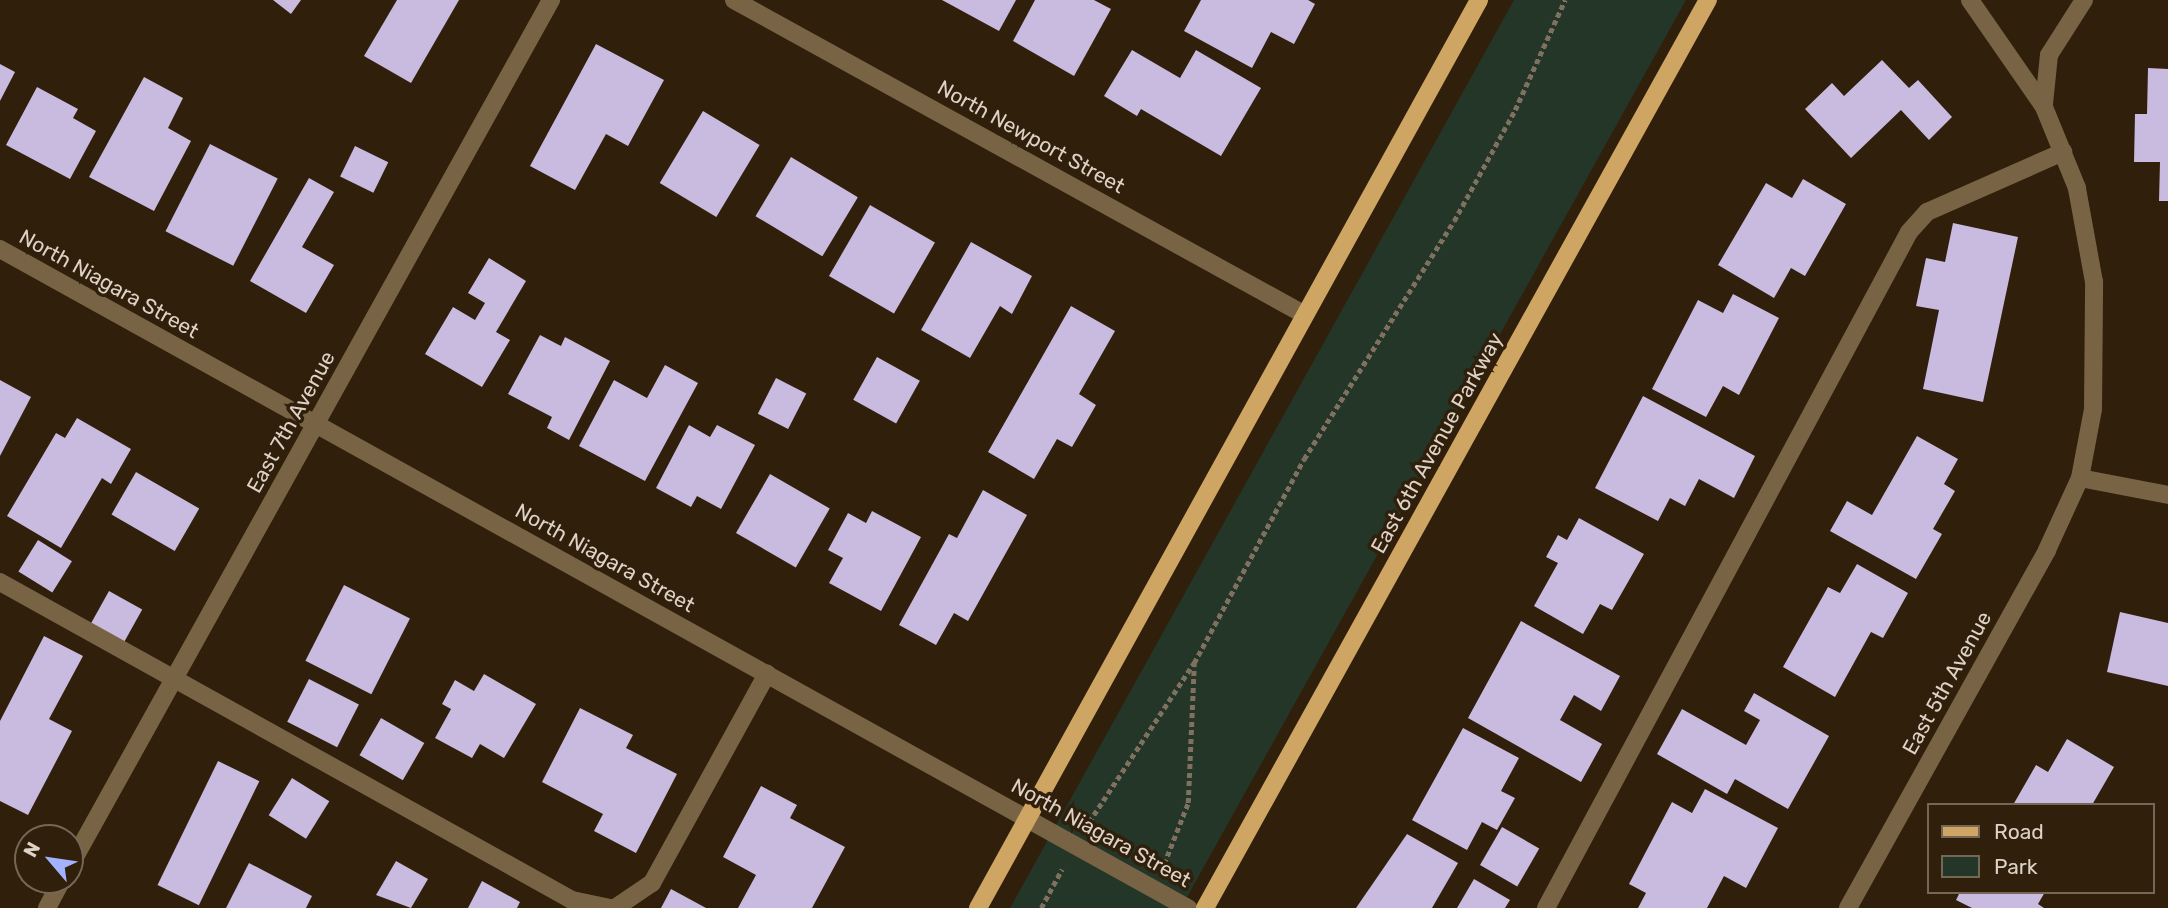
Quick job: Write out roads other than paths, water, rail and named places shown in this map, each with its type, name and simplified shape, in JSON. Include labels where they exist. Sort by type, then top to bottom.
[{"type":"main road","points":[[978,908],[1479,0]]},
{"type":"main road","name":"East 6th Avenue Parkway","points":[[1205,908],[1708,0]]},
{"type":"street","name":"East 7th Avenue","points":[[84,841],[551,0]]},
{"type":"street","name":"North Newport Street","points":[[734,0],[1305,315]]},
{"type":"street","points":[[1970,0],[2045,107]]},
{"type":"street","points":[[2045,107],[2049,55],[2084,0]]},
{"type":"street","name":"East 5th Avenue","points":[[1848,908],[2047,550],[2080,478],[2098,341],[2089,232],[2045,107]]},
{"type":"street","points":[[1546,908],[1909,232],[1927,212],[2063,152]]},
{"type":"street","name":"North Niagara Street","points":[[0,249],[1188,908]]},
{"type":"street","points":[[2080,478],[2168,495]]},
{"type":"street","points":[[0,582],[572,900],[610,908]]},
{"type":"street","points":[[615,908],[652,883],[768,674]]}]
